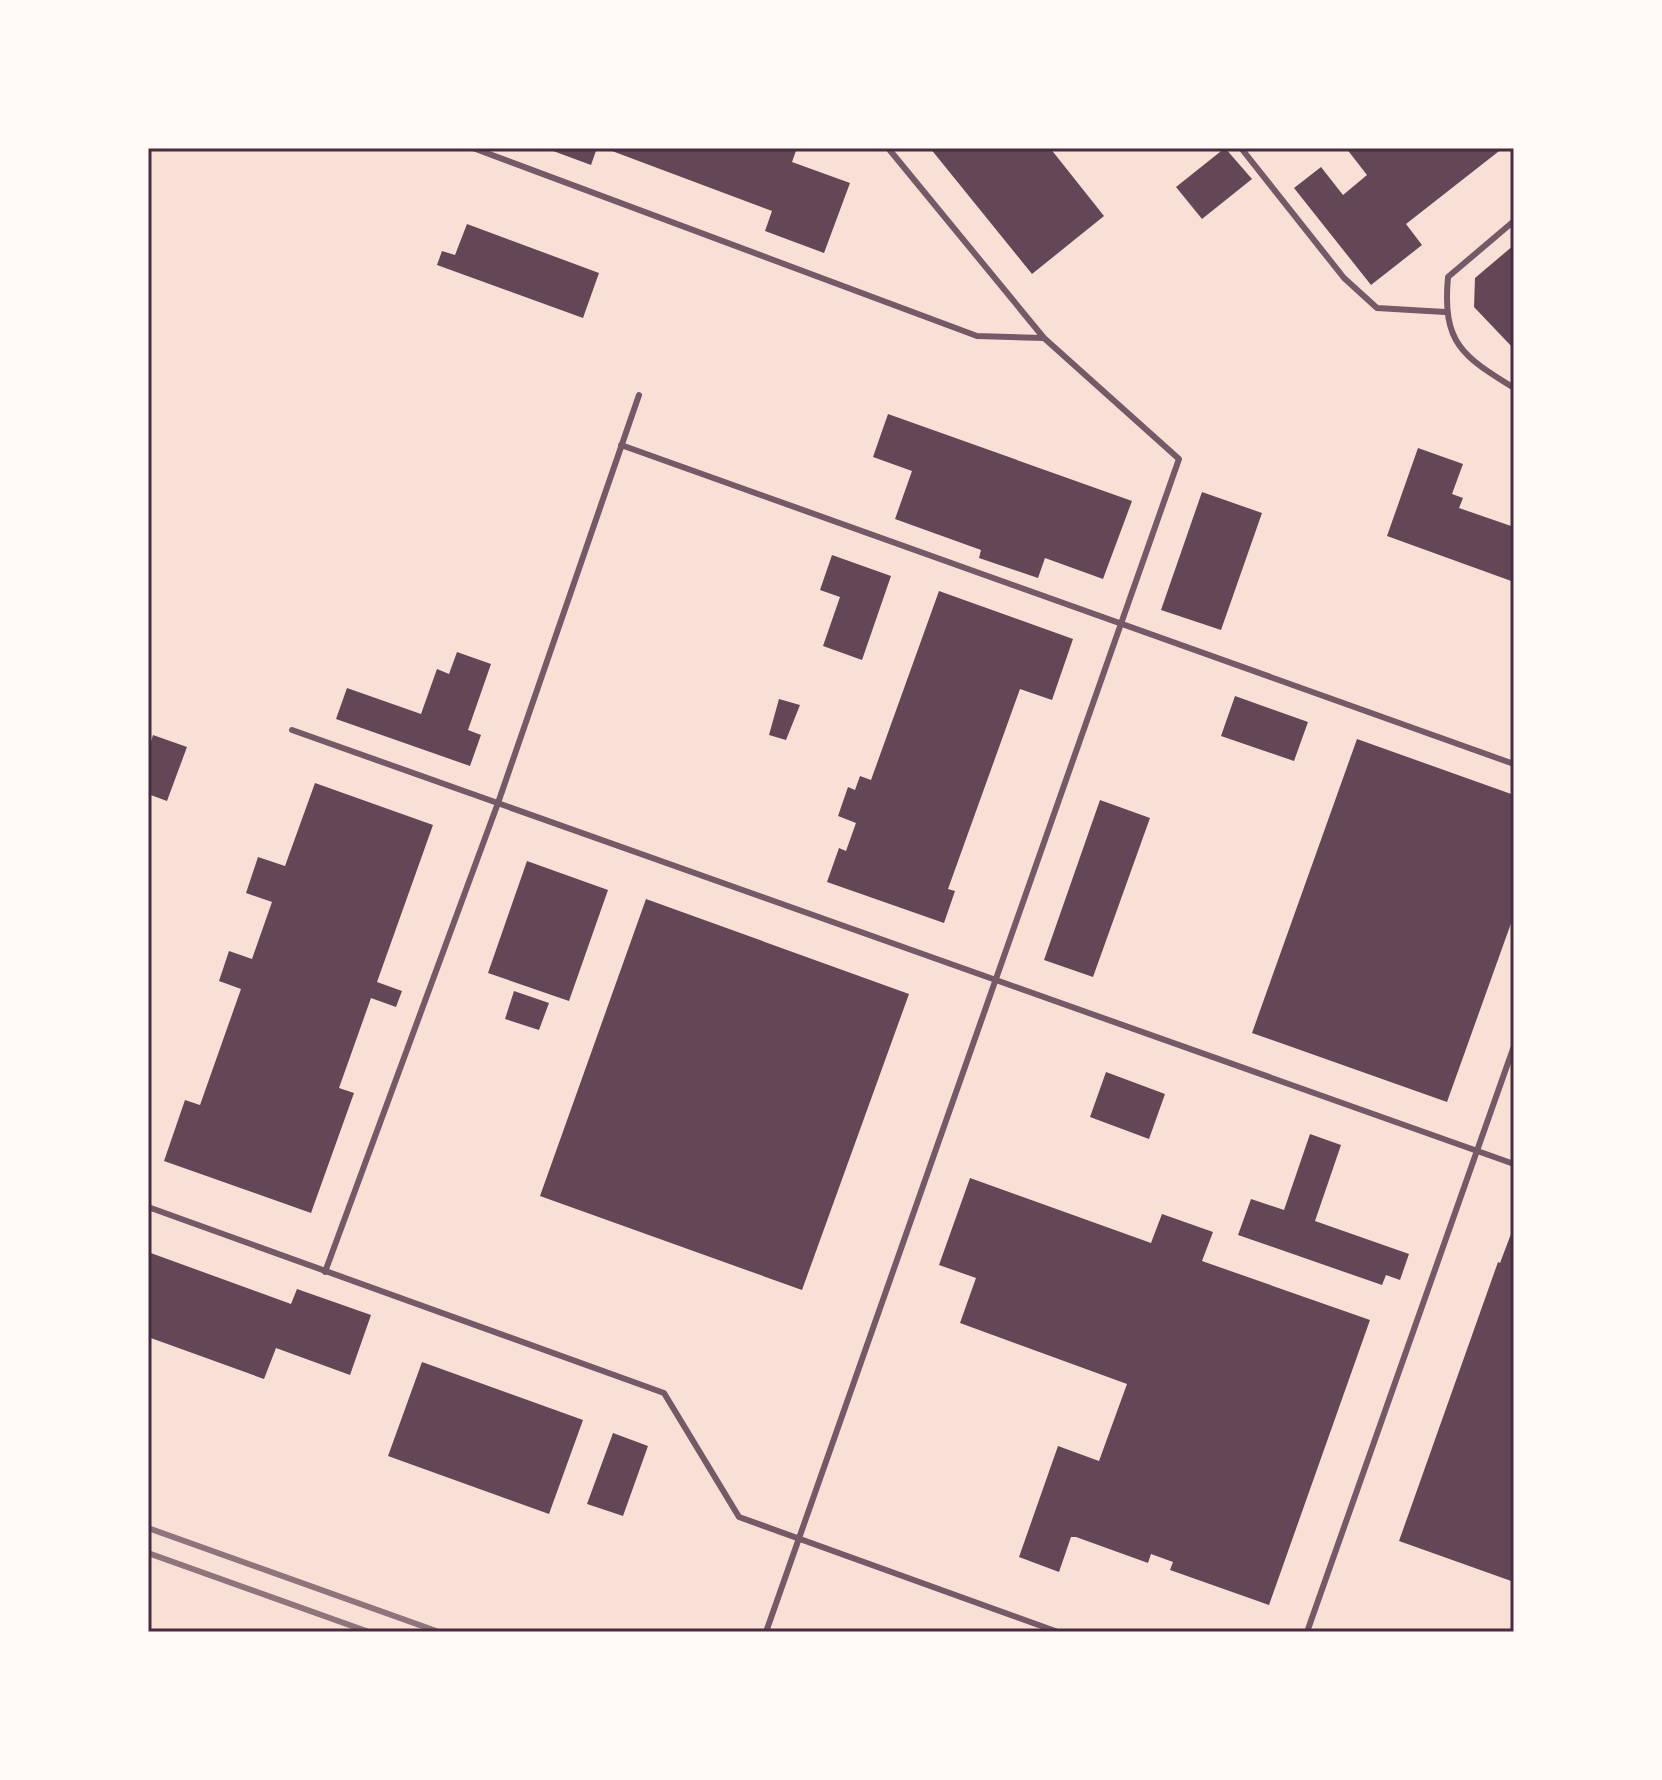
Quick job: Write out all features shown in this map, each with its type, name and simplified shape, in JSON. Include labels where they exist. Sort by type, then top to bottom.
[{"type":"lane","points":[[473,148],[977,336],[1044,338]]},
{"type":"lane","points":[[766,1632],[1179,459],[1044,338],[888,148]]},
{"type":"lane","points":[[1241,148],[1344,278],[1377,308],[1445,312]]},
{"type":"lane","points":[[1514,221],[1448,277],[1445,312],[1466,359],[1514,388]]},
{"type":"lane","points":[[325,1272],[498,803],[639,395]]},
{"type":"lane","points":[[621,445],[1514,764]]},
{"type":"lane","points":[[292,730],[1514,1164]]},
{"type":"lane","points":[[1307,1632],[1514,1046]]},
{"type":"lane","points":[[148,1207],[664,1393],[739,1517],[1058,1632]]},
{"type":"building","points":[[545,148],[597,148],[591,165]]},
{"type":"building","points":[[604,148],[797,148],[792,162],[850,183],[824,253],[765,231],[772,211]]},
{"type":"building","points":[[930,148],[1050,148],[1104,216],[1032,274]]},
{"type":"building","points":[[1225,148],[1252,179],[1202,219],[1176,187]]},
{"type":"building","points":[[1346,148],[1503,148],[1406,224],[1422,245],[1371,285],[1294,188],[1321,167],[1343,195],[1367,175]]},
{"type":"building","points":[[467,224],[599,273],[583,318],[437,265],[442,251],[455,255]]},
{"type":"building","points":[[1514,245],[1514,349],[1474,307],[1475,278]]},
{"type":"building","points":[[888,414],[1132,501],[1103,579],[1045,558],[1038,578],[979,558],[981,550],[895,519],[912,471],[873,457]]},
{"type":"building","points":[[1418,448],[1463,464],[1452,494],[1463,498],[1459,508],[1514,527],[1514,582],[1387,536]]},
{"type":"building","points":[[1202,492],[1262,513],[1221,630],[1161,610]]},
{"type":"building","points":[[832,555],[891,576],[862,660],[823,646],[840,597],[820,590]]},
{"type":"building","points":[[939,591],[1073,639],[1052,700],[1020,689],[948,889],[955,891],[944,923],[827,882],[839,848],[846,851],[856,823],[838,816],[848,787],[855,790],[860,776],[871,780]]},
{"type":"building","points":[[457,652],[491,664],[468,730],[481,735],[470,766],[336,719],[347,688],[421,714],[437,669],[449,674]]},
{"type":"building","points":[[1235,696],[1308,722],[1294,761],[1221,736]]},
{"type":"building","points":[[779,699],[800,705],[786,740],[769,735]]},
{"type":"building","points":[[153,735],[187,747],[167,801],[148,794],[148,751]]},
{"type":"building","points":[[1357,739],[1514,795],[1514,915],[1447,1102],[1252,1033]]},
{"type":"building","points":[[315,783],[433,825],[377,982],[402,991],[396,1007],[371,998],[339,1088],[354,1093],[311,1213],[164,1161],[185,1100],[200,1105],[241,989],[219,981],[229,951],[252,959],[272,902],[246,893],[258,857],[285,866]]},
{"type":"building","points":[[1100,800],[1150,818],[1093,977],[1044,960]]},
{"type":"building","points":[[527,861],[608,890],[569,1001],[488,973]]},
{"type":"building","points":[[646,899],[909,994],[802,1290],[540,1196]]},
{"type":"building","points":[[514,991],[549,1003],[539,1030],[505,1019]]},
{"type":"building","points":[[1106,1072],[1165,1094],[1149,1139],[1090,1117]]},
{"type":"building","points":[[1310,1134],[1341,1145],[1315,1221],[1409,1254],[1400,1280],[1386,1275],[1382,1285],[1238,1235],[1251,1199],[1284,1210]]},
{"type":"building","points":[[970,1178],[1151,1243],[1162,1214],[1213,1232],[1202,1261],[1370,1320],[1269,1605],[1170,1570],[1173,1562],[1151,1554],[1148,1563],[1076,1537],[1071,1537],[1059,1572],[1019,1557],[1058,1446],[1099,1461],[1127,1384],[960,1323],[976,1278],[939,1265]]},
{"type":"building","points":[[1514,1226],[1514,1582],[1399,1541],[1498,1262]]},
{"type":"building","points":[[148,1252],[291,1304],[297,1289],[371,1315],[350,1375],[276,1348],[264,1379],[148,1337]]},
{"type":"building","points":[[422,1362],[583,1420],[549,1514],[388,1456]]},
{"type":"building","points":[[613,1433],[648,1446],[623,1516],[587,1504]]},
{"type":"railway","points":[[148,1528],[439,1632]]},
{"type":"railway","points":[[148,1553],[369,1632]]}]
